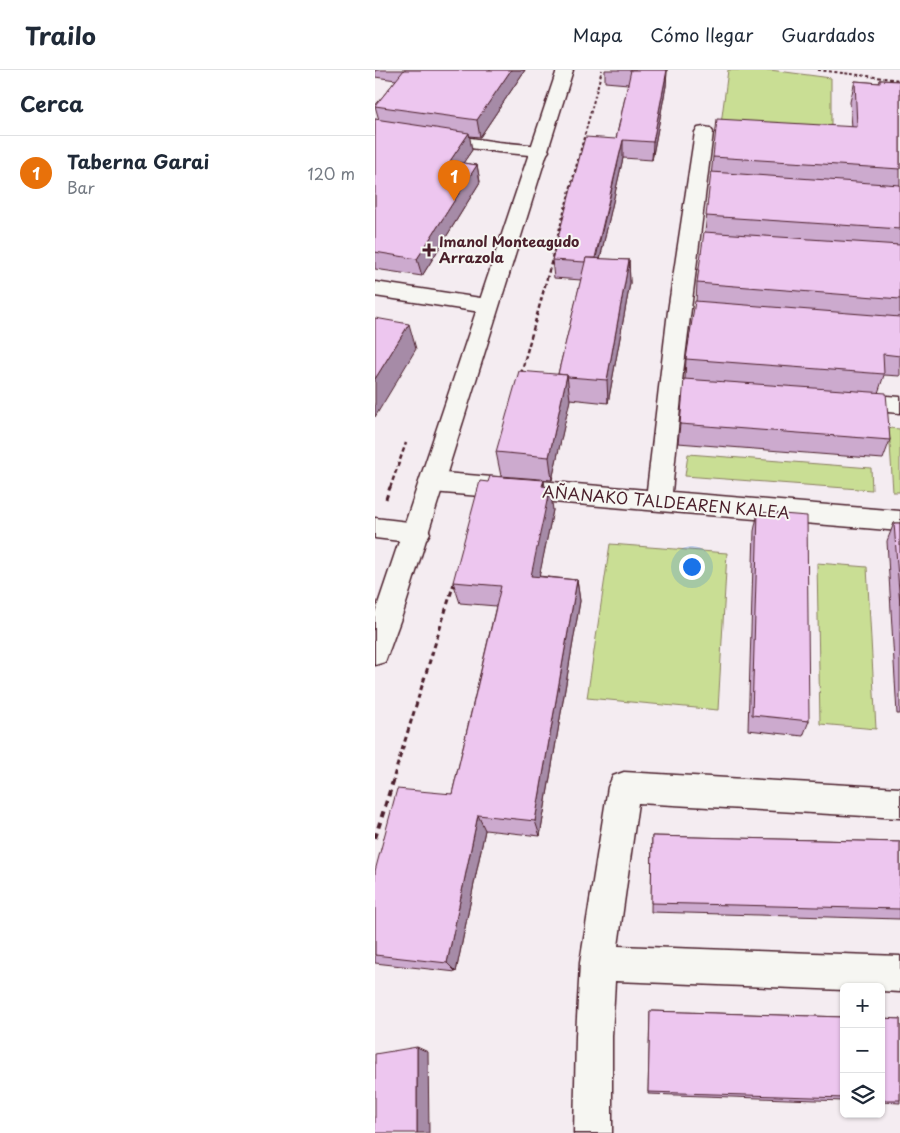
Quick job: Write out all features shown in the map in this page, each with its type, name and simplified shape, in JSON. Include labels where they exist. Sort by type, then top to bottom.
[{"type":"street","points":[[375,653],[417,533],[487,306],[540,151],[565,70]]},
{"type":"street","points":[[375,128],[498,147],[540,151]]},
{"type":"street","points":[[658,502],[670,388],[688,311],[707,184],[705,132]]},
{"type":"street","points":[[375,289],[487,306]]},
{"type":"street","points":[[670,388],[737,393]]},
{"type":"street","points":[[823,399],[900,405]]},
{"type":"street","name":"AÑANAKO TALDEAREN KALEA","points":[[432,482],[900,521]]},
{"type":"street","points":[[375,528],[417,533]]},
{"type":"street","points":[[593,1133],[594,1036],[598,963],[625,787],[900,803]]},
{"type":"street","points":[[598,963],[900,974]]},
{"type":"path","points":[[818,70],[900,80]]},
{"type":"green space","points":[[728,70],[770,70],[831,78],[831,131],[721,124]]},
{"type":"green space","points":[[889,428],[900,429],[900,492],[893,492]]},
{"type":"green space","points":[[688,454],[871,468],[872,490],[685,476]]},
{"type":"green space","points":[[610,544],[727,553],[718,710],[587,698]]},
{"type":"green space","points":[[817,563],[867,567],[876,729],[820,724]]},
{"type":"building","points":[[404,70],[511,70],[477,120],[375,106]]},
{"type":"building","points":[[631,70],[667,70],[653,142],[623,140],[595,258],[586,258],[585,262],[552,260],[585,137],[616,139]]},
{"type":"building","points":[[880,80],[900,81],[900,169],[713,157],[717,119],[857,127],[855,81],[880,83]]},
{"type":"building","points":[[375,119],[469,133],[450,161],[477,165],[417,259],[375,252]]},
{"type":"building","points":[[711,172],[900,185],[900,229],[706,216]]},
{"type":"building","points":[[704,232],[900,245],[900,299],[697,283]]},
{"type":"building","points":[[586,258],[629,260],[607,380],[568,377],[567,375],[558,374]]},
{"type":"building","points":[[695,301],[900,317],[900,356],[883,354],[884,374],[686,359]]},
{"type":"building","points":[[375,318],[409,324],[375,379]]},
{"type":"building","points":[[519,371],[567,375],[549,457],[496,452]]},
{"type":"building","points":[[684,379],[886,393],[890,440],[680,424]]},
{"type":"building","points":[[490,476],[544,480],[542,486],[550,487],[531,576],[577,580],[535,821],[478,815],[447,963],[375,955],[375,871],[397,789],[452,794],[501,586],[453,582],[480,481],[488,482]]},
{"type":"building","points":[[758,512],[807,516],[809,721],[752,715]]},
{"type":"building","points":[[894,523],[900,523],[900,605]]},
{"type":"building","points":[[652,836],[900,842],[900,909],[651,903]]},
{"type":"building","points":[[650,1011],[840,1017],[840,1098],[648,1092]]},
{"type":"building","points":[[885,1018],[900,1019],[900,1100],[885,1100]]},
{"type":"building","points":[[417,1047],[417,1133],[375,1133],[375,1054]]},
{"type":"place","name":"Taberna Garai","points":[[454,201]]},
{"type":"place","name":"Imanol Monteagudo Arrazola","points":[[429,250]]}]
